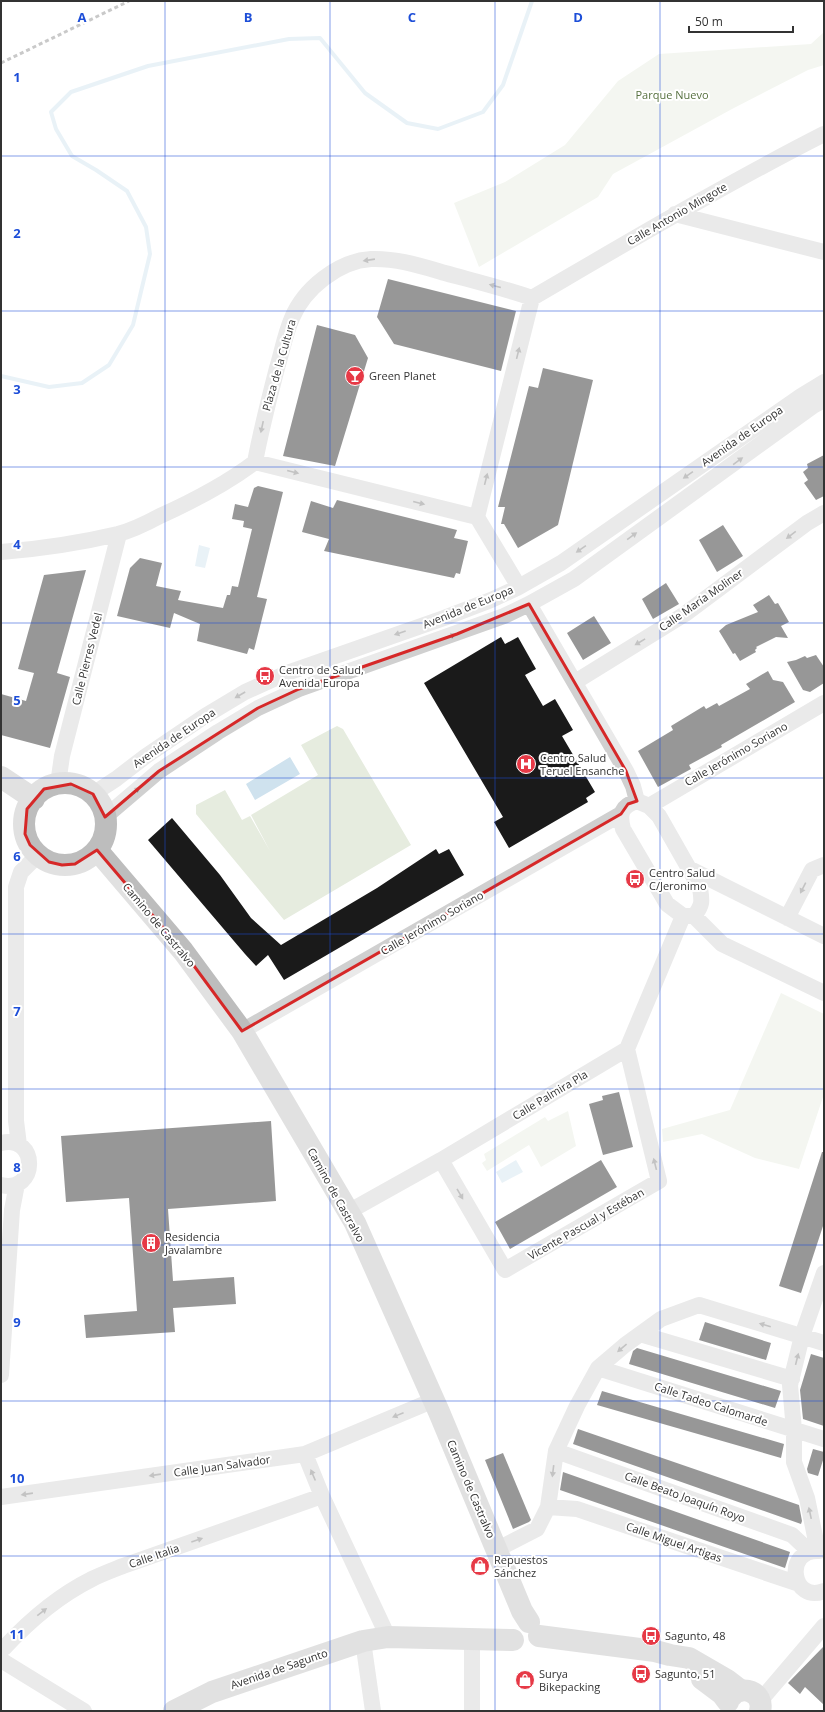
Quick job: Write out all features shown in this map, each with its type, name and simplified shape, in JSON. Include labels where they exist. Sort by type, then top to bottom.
[{"type":"street","name":"Calle Antonio Mingote","points":[[532,298],[675,214],[772,160],[824,134]]},
{"type":"street","points":[[675,214],[824,252]]},
{"type":"street","name":"Plaza de la Cultura","points":[[255,462],[262,425],[292,318],[305,296],[322,280],[335,271],[350,264],[369,259],[404,262],[497,286],[532,298]]},
{"type":"street","points":[[519,587],[477,517],[532,298]]},
{"type":"street","name":"Avenida de Europa","points":[[93,794],[205,716],[245,692],[287,673],[444,618],[491,600],[519,587],[561,563],[801,396],[824,382]]},
{"type":"street","name":"Avenida de Europa","points":[[105,817],[159,771],[218,732],[258,708],[299,689],[504,616],[574,579],[813,406],[824,400]]},
{"type":"street","points":[[1,552],[41,549],[119,534],[183,506],[238,474],[255,462],[477,517]]},
{"type":"street","name":"Calle María Moliner","points":[[575,682],[685,614],[808,522],[824,513]]},
{"type":"street","name":"Calle Pierres Vedel","points":[[58,784],[62,756],[119,534]]},
{"type":"street","points":[[529,604],[643,803],[659,816],[700,888],[702,899],[701,908],[689,916],[627,1049]]},
{"type":"street","name":"Calle Jerónimo Soriano","points":[[242,1031],[621,814],[622,810],[628,804],[643,803],[824,703]]},
{"type":"street","points":[[1,777],[34,799]]},
{"type":"street","points":[[58,784],[71,784],[83,788],[93,794],[102,805],[105,817],[104,834],[97,850],[87,859],[75,864],[62,865],[49,862],[38,855],[30,845],[25,834],[24,822],[27,809],[34,799],[44,789],[58,784]]},
{"type":"street","points":[[621,814],[620,818],[623,829],[668,904],[689,916],[722,944],[824,993]]},
{"type":"street","name":"Camino de Castralvo","points":[[97,850],[183,951],[242,1031],[348,1212],[434,1400],[522,1611],[534,1629]]},
{"type":"street","points":[[19,1145],[16,1121],[16,887],[22,872],[38,855]]},
{"type":"street","points":[[787,918],[812,870],[824,865]]},
{"type":"street","points":[[688,868],[824,936]]},
{"type":"street","name":"Calle Palmira Pla","points":[[348,1212],[441,1160],[627,1049]]},
{"type":"street","name":"Vicente Pascual y Estéban","points":[[441,1160],[505,1270],[659,1181],[627,1049]]},
{"type":"street","points":[[1,1143],[12,1142],[19,1145],[28,1155],[29,1168],[27,1175],[17,1184],[10,1186],[1,1185]]},
{"type":"street","points":[[1,1375],[12,1210],[17,1184]]},
{"type":"street","points":[[798,1584],[796,1578],[796,1565],[804,1555],[817,1552],[807,1498],[794,1462],[794,1430],[790,1385],[802,1336],[824,1273]]},
{"type":"street","points":[[496,1550],[537,1529],[548,1507],[556,1451],[577,1406],[598,1368],[661,1319],[699,1305],[824,1343]]},
{"type":"street","points":[[640,1334],[792,1379]]},
{"type":"street","name":"Calle Tadeo Calomarde","points":[[598,1368],[824,1439]]},
{"type":"street","name":"Calle Juan Salvador","points":[[1,1497],[305,1454],[434,1400]]},
{"type":"street","name":"Calle Beato Joaquín Royo","points":[[556,1451],[792,1535],[817,1552]]},
{"type":"street","points":[[305,1454],[322,1496],[388,1637]]},
{"type":"street","name":"Calle Italia","points":[[2,1651],[23,1627],[59,1599],[92,1579],[123,1566],[322,1496]]},
{"type":"street","name":"Calle Miguel Artigas","points":[[548,1507],[577,1509],[798,1584],[809,1592],[823,1592]]},
{"type":"street","points":[[534,1629],[670,1655],[732,1701],[745,1690],[754,1693],[763,1707],[824,1626]]},
{"type":"street","name":"Avenida de Sagunto","points":[[174,1711],[212,1692],[362,1641],[388,1637],[472,1638],[513,1640],[519,1647],[528,1648],[536,1644],[534,1629]]},
{"type":"street","points":[[472,1638],[472,1711]]},
{"type":"street","points":[[362,1641],[373,1711]]},
{"type":"street","points":[[2,1651],[84,1711]]},
{"type":"highlighted area","points":[[529,604],[626,771],[637,801],[628,804],[621,814],[242,1031],[183,951],[97,850],[75,864],[62,865],[49,862],[30,845],[25,834],[27,809],[44,789],[71,784],[93,794],[105,817],[159,771],[258,708],[299,689],[457,634]]},
{"type":"green space","name":"Parque Nuevo","points":[[824,32],[824,65],[808,70],[732,109],[613,174],[598,197],[479,267],[454,203],[505,182],[565,145],[618,81],[659,54],[811,44]]},
{"type":"green space","points":[[337,726],[343,729],[411,845],[284,920],[196,814],[196,805],[225,790],[242,820],[250,816],[270,851],[251,815],[318,775],[301,745]]},
{"type":"green space","points":[[781,993],[824,1014],[824,1094],[799,1169],[755,1158],[702,1134],[663,1142],[662,1129],[730,1110]]},
{"type":"green space","points":[[568,1111],[576,1146],[541,1167],[529,1145],[487,1171],[482,1163],[486,1160],[484,1154],[545,1117],[548,1121]]},
{"type":"water","points":[[199,545],[210,548],[205,568],[195,566]]},
{"type":"water","points":[[290,757],[300,774],[255,800],[246,784]]},
{"type":"water","points":[[516,1160],[523,1172],[502,1183],[496,1172]]},
{"type":"building","points":[[388,279],[516,311],[501,371],[394,344],[377,317]]},
{"type":"building","points":[[317,325],[355,335],[368,358],[335,466],[283,456]]},
{"type":"building","points":[[543,368],[593,380],[558,525],[518,548],[504,524],[501,524],[505,507],[498,507],[529,386],[538,388]]},
{"type":"building","points":[[824,455],[824,496],[816,500],[804,483],[808,480],[803,472],[808,468],[807,464]]},
{"type":"building","points":[[258,486],[283,492],[257,597],[267,599],[254,650],[249,648],[247,654],[197,641],[200,624],[174,613],[170,628],[117,616],[130,568],[140,558],[162,563],[156,586],[181,591],[178,600],[223,608],[227,595],[230,595],[232,586],[238,587],[252,529],[243,527],[244,521],[232,519],[235,504],[248,507],[254,488]]},
{"type":"building","points":[[337,500],[457,530],[454,538],[468,541],[460,574],[456,573],[454,578],[324,551],[329,539],[302,532],[311,501],[333,508]]},
{"type":"building","points":[[723,525],[743,556],[717,572],[699,540]]},
{"type":"building","points":[[86,570],[57,673],[70,677],[50,748],[1,735],[1,694],[26,701],[34,673],[18,669],[44,575]]},
{"type":"building","points":[[666,583],[679,604],[653,619],[642,599]]},
{"type":"building","points":[[769,595],[775,604],[778,603],[789,622],[781,626],[788,638],[776,637],[756,647],[756,652],[740,661],[735,653],[733,654],[719,631],[726,625],[758,612],[753,605]]},
{"type":"building","points":[[594,616],[611,643],[583,660],[567,633]]},
{"type":"building","name":"Centro Salud Teruel Ensanche","points":[[501,637],[505,644],[518,637],[536,669],[525,675],[543,706],[555,699],[573,730],[562,736],[595,792],[586,798],[588,802],[509,848],[494,822],[503,817],[424,683]]},
{"type":"building","points":[[816,655],[824,667],[824,683],[810,692],[803,690],[787,662],[805,656],[807,658]]},
{"type":"building","points":[[768,671],[773,680],[783,682],[795,702],[721,745],[722,747],[689,765],[691,769],[658,787],[638,751],[673,730],[671,726],[704,706],[706,709],[717,703],[719,706],[750,689],[746,684]]},
{"type":"building","points":[[172,818],[220,875],[251,918],[281,945],[377,888],[436,849],[439,854],[449,849],[464,875],[284,980],[268,955],[256,966],[148,840]]},
{"type":"building","points":[[619,1092],[633,1147],[603,1155],[589,1104],[603,1100],[602,1096]]},
{"type":"building","name":"Residencia Javalambre","points":[[271,1121],[276,1201],[168,1209],[173,1281],[234,1277],[236,1304],[173,1308],[175,1332],[86,1338],[84,1315],[137,1311],[129,1198],[66,1202],[61,1136]]},
{"type":"building","points":[[822,1152],[824,1152],[824,1223],[801,1293],[779,1286]]},
{"type":"building","points":[[601,1160],[617,1187],[510,1249],[495,1222]]},
{"type":"building","points":[[705,1322],[771,1343],[766,1360],[699,1340]]},
{"type":"building","points":[[637,1348],[781,1391],[775,1408],[629,1364],[633,1351]]},
{"type":"building","points":[[811,1354],[824,1358],[824,1426],[803,1419],[800,1390]]},
{"type":"building","points":[[602,1391],[784,1444],[781,1458],[597,1405]]},
{"type":"building","points":[[578,1429],[799,1505],[802,1521],[801,1524],[573,1444]]},
{"type":"building","points":[[813,1449],[824,1452],[824,1457],[818,1476],[808,1473],[807,1469]]},
{"type":"building","points":[[503,1453],[531,1520],[513,1529],[485,1460]]},
{"type":"building","points":[[563,1472],[790,1552],[785,1568],[560,1490]]},
{"type":"building","points":[[824,1646],[824,1705],[805,1687],[800,1694],[788,1683]]},
{"type":"waterway","points":[[1,376],[49,387],[82,383],[109,365],[133,325],[150,254],[146,227],[127,191],[72,156],[56,129],[51,112],[71,92],[148,66],[289,39],[320,38],[365,93],[407,123],[438,129],[483,112],[503,85],[532,1]]},
{"type":"railway","points":[[1,63],[129,1]]},
{"type":"place","name":"Green Planet","points":[[355,376]]},
{"type":"place","name":"Centro de Salud, Avenida Europa","points":[[265,676]]},
{"type":"place","name":"Centro Salud Teruel Ensanche","points":[[526,764]]},
{"type":"place","name":"Centro Salud C/Jeronimo","points":[[635,879]]},
{"type":"place","name":"Residencia Javalambre","points":[[151,1243]]},
{"type":"place","name":"Repuestos Sánchez","points":[[480,1566]]},
{"type":"place","name":"Sagunto, 48","points":[[651,1636]]},
{"type":"place","name":"Sagunto, 51","points":[[641,1674]]},
{"type":"place","name":"Surya Bikepacking","points":[[525,1680]]}]
